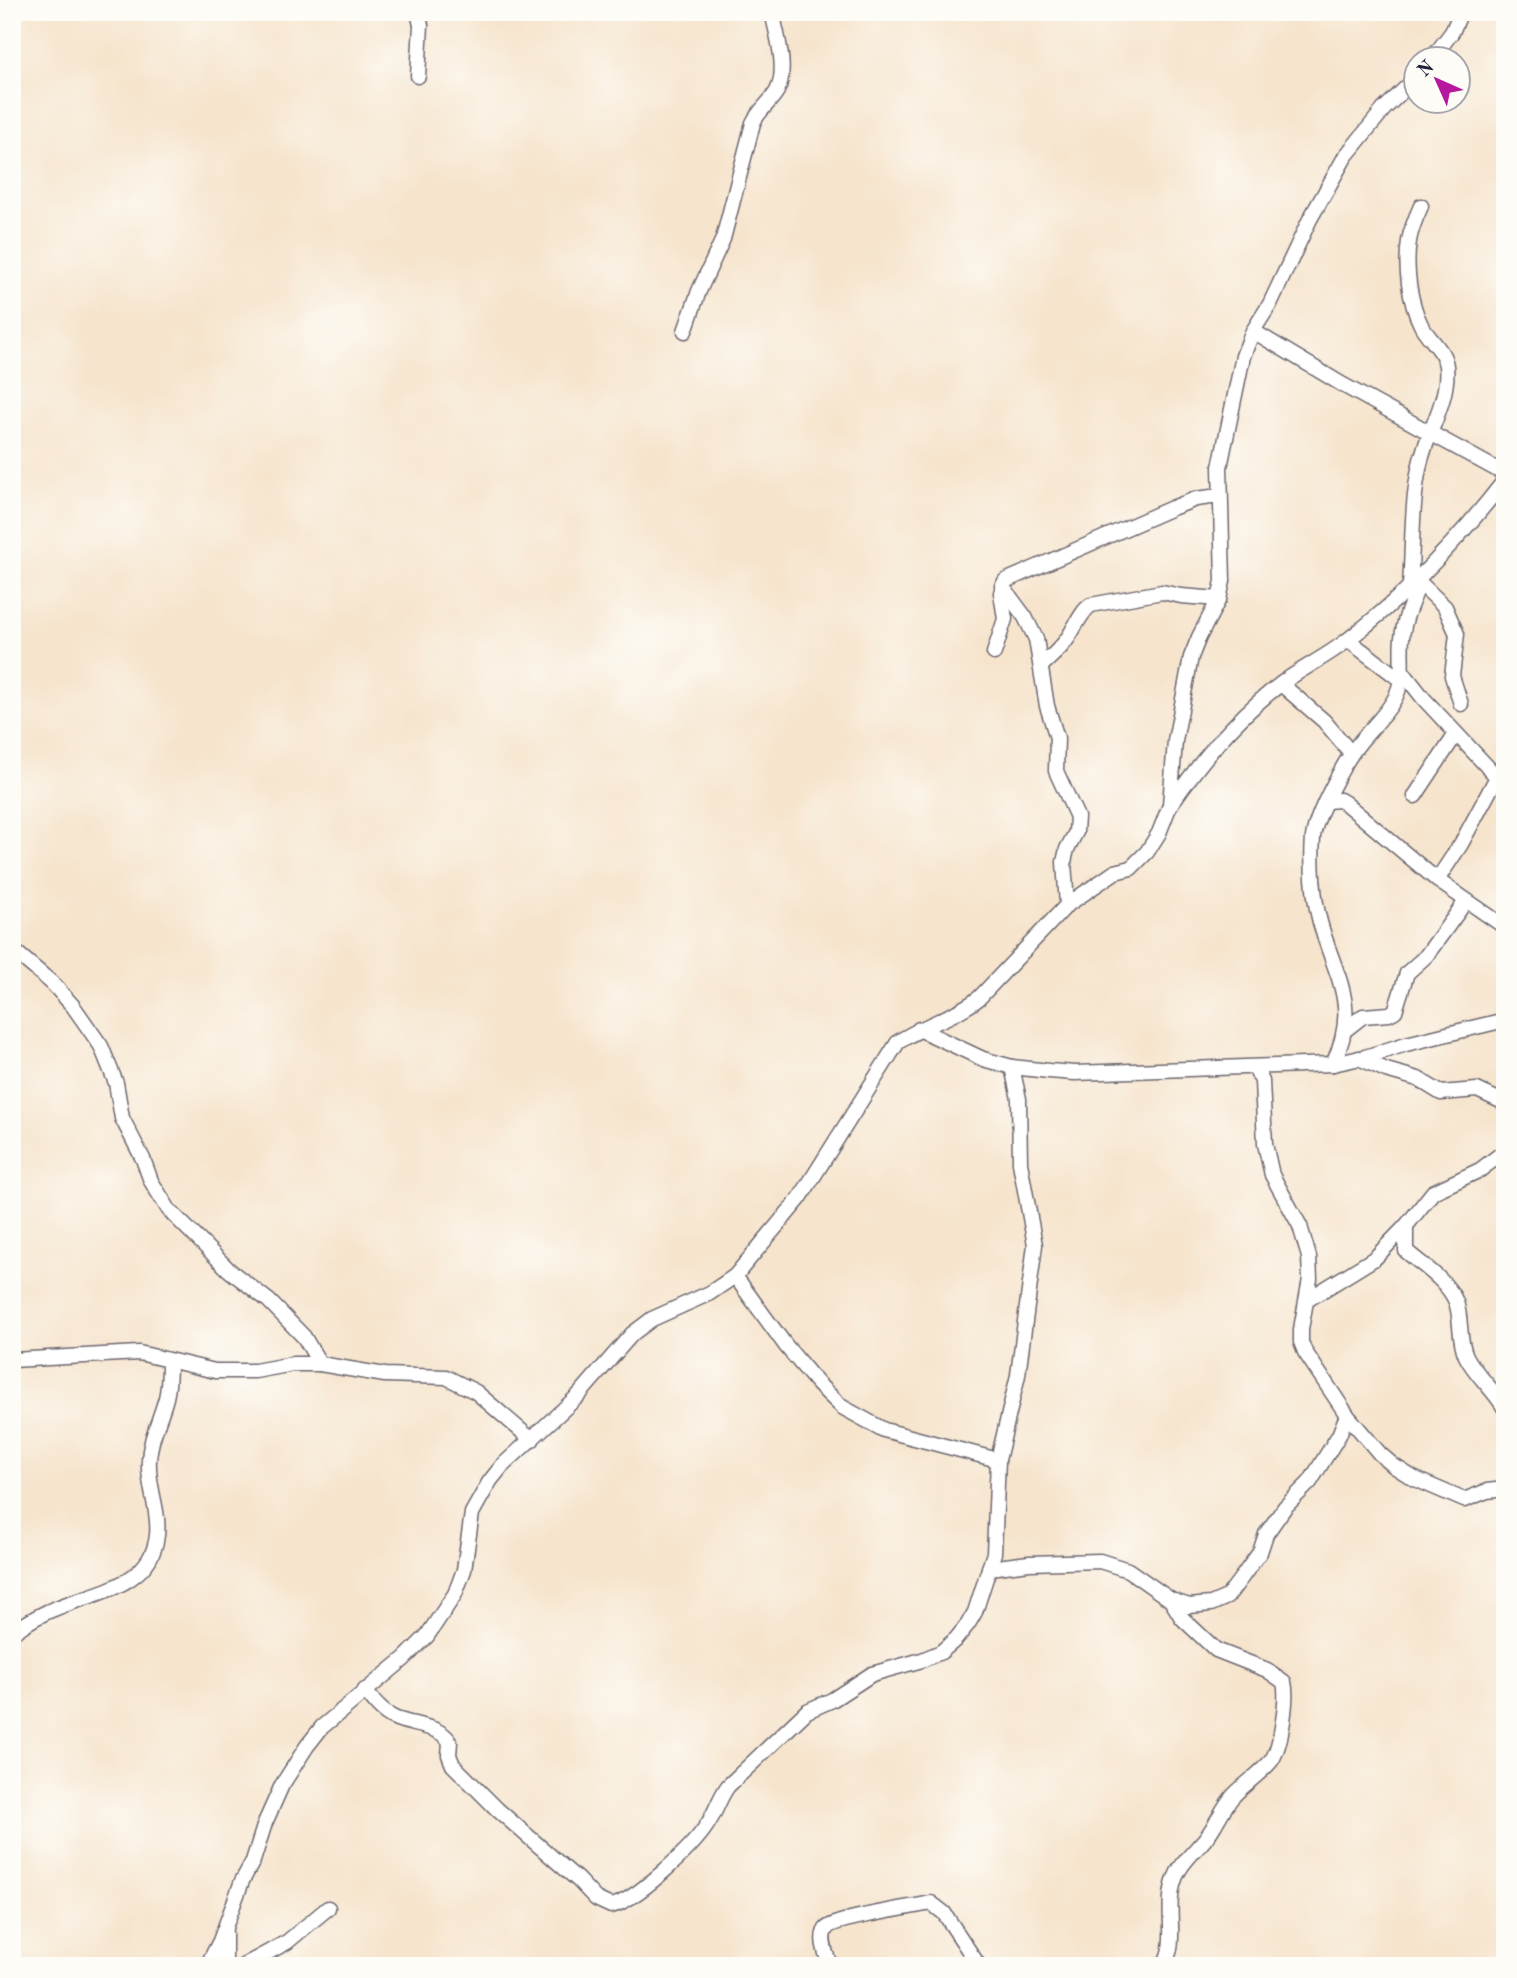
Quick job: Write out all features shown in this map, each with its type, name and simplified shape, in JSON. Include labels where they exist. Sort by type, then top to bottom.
[{"type":"street","points":[[418,12],[421,25],[418,76]]},
{"type":"street","points":[[685,331],[699,291],[723,239],[756,115],[776,94],[779,85],[781,64],[772,12]]},
{"type":"street","points":[[1442,46],[1452,32],[1461,12]]},
{"type":"street","points":[[207,1966],[224,1930],[233,1900],[253,1861],[265,1823],[282,1785],[322,1727],[404,1659],[439,1620],[455,1594],[464,1570],[472,1513],[480,1496],[502,1466],[578,1396],[632,1334],[652,1320],[710,1293],[735,1276],[800,1198],[898,1042],[919,1029],[966,1009],[1067,905],[1115,872],[1130,868],[1147,852],[1165,822],[1170,805],[1173,751],[1191,657],[1220,599],[1223,581],[1219,496],[1223,442],[1240,366],[1253,331],[1270,304],[1310,219],[1345,157],[1384,109],[1402,92]]},
{"type":"street","points":[[1333,1064],[1345,1030],[1346,1001],[1319,919],[1312,857],[1314,833],[1352,753],[1392,703],[1402,676],[1403,628],[1416,583],[1414,496],[1421,461],[1446,379],[1446,363],[1422,327],[1411,296],[1407,254],[1412,227],[1420,206]]},
{"type":"street","points":[[1253,331],[1343,385],[1505,474]]},
{"type":"street","points":[[1170,805],[1191,774],[1281,684],[1348,640],[1416,583],[1505,480]]},
{"type":"street","points":[[994,653],[1005,619],[1000,593],[1002,586],[1009,579],[1172,508],[1196,499],[1219,496]]},
{"type":"street","points":[[1416,583],[1445,607],[1457,634],[1452,676],[1461,704]]},
{"type":"street","points":[[1002,586],[1025,617],[1036,639],[1047,706],[1058,738],[1057,777],[1077,817],[1076,832],[1064,862],[1067,905]]},
{"type":"street","points":[[1041,666],[1063,645],[1084,610],[1091,605],[1162,592],[1220,599]]},
{"type":"street","points":[[1348,640],[1402,676],[1497,777],[1461,844],[1437,880]]},
{"type":"street","points":[[1281,684],[1324,721],[1352,753]]},
{"type":"street","points":[[1415,796],[1456,734]]},
{"type":"street","points":[[1327,801],[1340,800],[1345,803],[1437,880],[1505,928]]},
{"type":"street","points":[[1345,1030],[1363,1017],[1395,1011],[1407,973],[1426,956],[1466,901]]},
{"type":"street","points":[[12,949],[52,983],[73,1006],[101,1046],[116,1083],[121,1118],[143,1159],[150,1181],[169,1210],[229,1270],[269,1301],[304,1337],[320,1364]]},
{"type":"street","points":[[919,1029],[971,1054],[1012,1067],[1075,1073],[1333,1064],[1505,1020]]},
{"type":"street","points":[[1359,1058],[1386,1070],[1418,1079],[1441,1093],[1477,1090],[1505,1103]]},
{"type":"street","points":[[365,1690],[384,1712],[394,1718],[443,1732],[450,1742],[449,1755],[453,1765],[498,1810],[596,1899],[608,1906],[625,1902],[654,1880],[694,1841],[708,1824],[719,1798],[728,1786],[807,1711],[832,1700],[872,1674],[941,1652],[956,1639],[975,1612],[994,1553],[998,1460],[1018,1375],[1035,1245],[1020,1163],[1019,1099],[1012,1067]]},
{"type":"street","points":[[1255,1068],[1262,1081],[1265,1144],[1272,1175],[1307,1243],[1310,1270],[1301,1342],[1311,1362],[1347,1415],[1380,1454],[1394,1466],[1442,1492],[1464,1500],[1487,1491],[1505,1489]]},
{"type":"street","points":[[1307,1300],[1364,1266],[1388,1246],[1433,1192],[1480,1170],[1505,1151]]},
{"type":"street","points":[[1406,1226],[1406,1251],[1441,1281],[1455,1301],[1466,1355],[1505,1409]]},
{"type":"street","points":[[735,1276],[794,1356],[842,1406],[884,1430],[998,1460]]},
{"type":"street","points":[[12,1360],[139,1353],[215,1371],[235,1372],[293,1364],[320,1364],[385,1375],[446,1377],[475,1392],[532,1440]]},
{"type":"street","points":[[12,1633],[40,1615],[120,1586],[144,1566],[152,1553],[158,1536],[148,1463],[151,1441],[167,1396],[169,1361]]},
{"type":"street","points":[[989,1568],[1029,1563],[1100,1561],[1128,1570],[1171,1600],[1189,1606],[1211,1604],[1227,1597],[1260,1552],[1266,1534],[1310,1482],[1339,1435],[1347,1415]]},
{"type":"street","points":[[1163,1966],[1170,1956],[1169,1904],[1177,1874],[1191,1852],[1206,1838],[1232,1796],[1272,1760],[1287,1695],[1284,1682],[1267,1670],[1216,1650],[1182,1618],[1171,1600]]},
{"type":"street","points":[[830,1966],[824,1942],[825,1929],[830,1925],[930,1903],[944,1913],[979,1966]]},
{"type":"street","points":[[243,1966],[287,1942],[328,1908]]},
{"type":"street","points":[[224,1930],[227,1940],[226,1966]]}]
